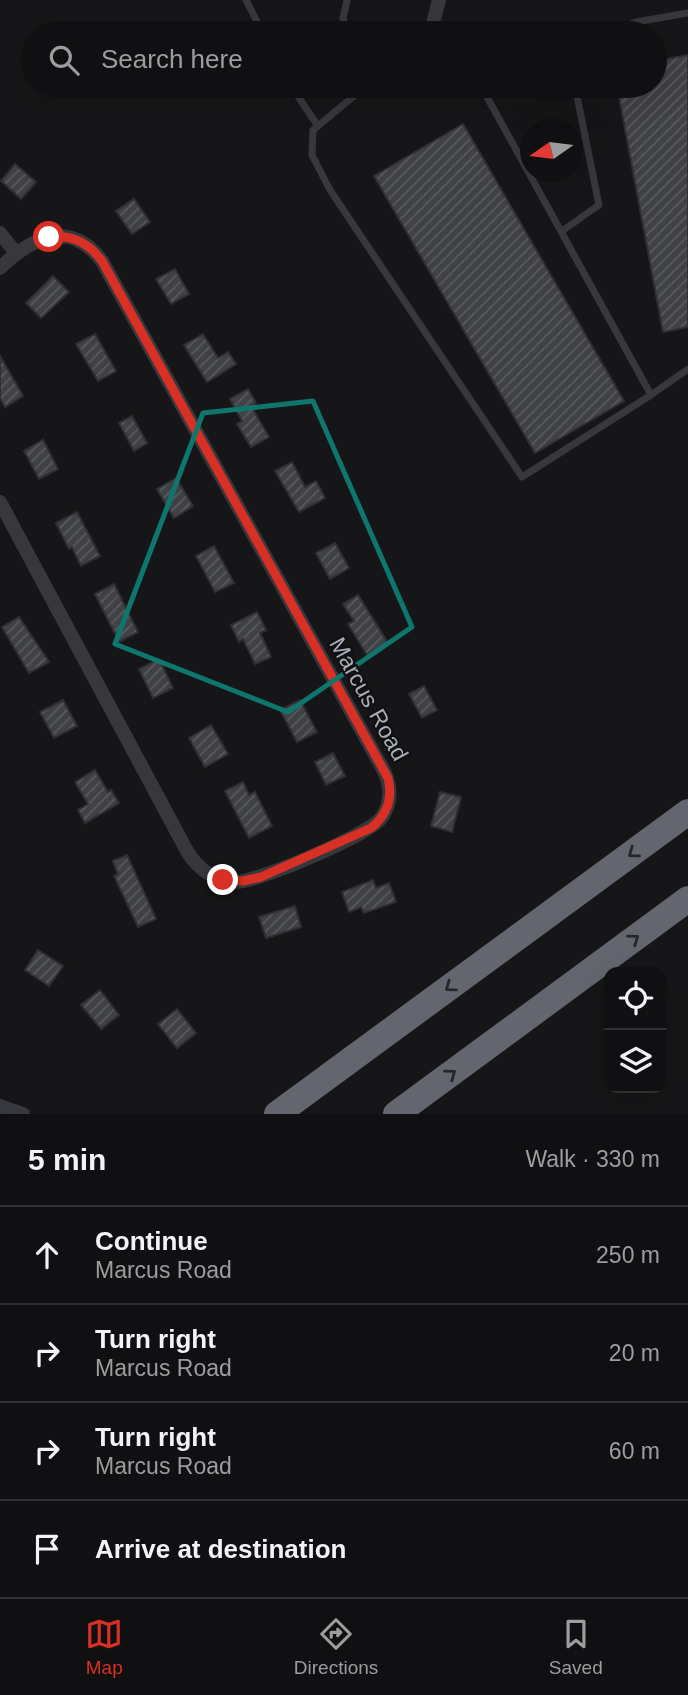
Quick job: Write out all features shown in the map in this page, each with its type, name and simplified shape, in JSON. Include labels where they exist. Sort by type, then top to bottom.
[{"type":"highway","points":[[277,1114],[688,812]]},
{"type":"highway","points":[[396,1114],[688,900]]},
{"type":"street","points":[[435,21],[439,0]]},
{"type":"street","points":[[0,233],[16,253]]},
{"type":"street","name":"Marcus Road","points":[[0,268],[16,253],[42,239],[63,236],[89,247],[102,261],[384,771],[390,794],[383,817],[364,832],[252,880],[223,880],[198,866],[187,851],[0,502]]},
{"type":"street","points":[[0,1106],[23,1114]]},
{"type":"lane","points":[[246,0],[257,21]]},
{"type":"lane","points":[[343,21],[347,0]]},
{"type":"lane","points":[[642,21],[688,13]]},
{"type":"lane","points":[[299,98],[318,126]]},
{"type":"lane","points":[[352,98],[313,130],[312,155],[330,190],[522,477],[688,369]]},
{"type":"lane","points":[[488,98],[651,395]]},
{"type":"lane","points":[[562,231],[600,205],[578,98]]},
{"type":"highlighted area","points":[[313,401],[412,627],[288,712],[115,644],[203,413]]},
{"type":"building","points":[[688,55],[688,327],[663,332],[619,98],[667,98],[667,59]]},
{"type":"building","points":[[463,124],[624,401],[535,453],[374,176]]},
{"type":"building","points":[[15,164],[36,182],[21,199],[1,181]]},
{"type":"building","points":[[134,199],[150,222],[132,234],[116,211]]},
{"type":"building","points":[[175,269],[189,294],[171,304],[156,279]]},
{"type":"building","points":[[53,276],[69,292],[41,318],[26,303]]},
{"type":"building","points":[[95,334],[116,371],[98,381],[76,344]]},
{"type":"building","points":[[203,334],[218,358],[228,352],[236,364],[207,382],[184,345]]},
{"type":"building","points":[[0,356],[23,396],[5,407],[0,398]]},
{"type":"building","points":[[248,389],[256,403],[251,406],[269,437],[251,447],[237,424],[242,421],[230,399]]},
{"type":"building","points":[[132,416],[147,443],[134,451],[119,423]]},
{"type":"building","points":[[43,440],[58,469],[39,479],[24,451]]},
{"type":"building","points":[[292,462],[305,487],[316,481],[325,498],[299,512],[275,471]]},
{"type":"building","points":[[176,478],[193,506],[174,518],[157,489]]},
{"type":"building","points":[[77,512],[100,556],[81,566],[56,523]]},
{"type":"building","points":[[335,543],[349,568],[330,579],[316,553]]},
{"type":"building","points":[[214,546],[234,583],[215,592],[196,556]]},
{"type":"building","points":[[114,584],[138,632],[119,642],[95,594]]},
{"type":"building","points":[[358,595],[388,643],[367,655],[348,624],[354,621],[343,604]]},
{"type":"building","points":[[257,612],[266,630],[260,633],[271,657],[255,664],[243,639],[239,642],[231,625]]},
{"type":"building","points":[[19,617],[49,662],[29,673],[2,627]]},
{"type":"building","points":[[159,659],[173,688],[153,698],[139,669]]},
{"type":"building","points":[[424,686],[437,710],[422,718],[409,694]]},
{"type":"building","points":[[63,700],[77,726],[54,738],[40,712]]},
{"type":"building","points":[[300,700],[317,732],[297,742],[280,710]]},
{"type":"building","points":[[211,725],[228,754],[205,767],[189,738]]},
{"type":"building","points":[[333,753],[345,776],[326,785],[315,762]]},
{"type":"building","points":[[95,770],[108,792],[111,790],[119,803],[85,823],[78,810],[88,804],[75,782]]},
{"type":"building","points":[[243,782],[249,795],[255,792],[272,826],[249,838],[225,791]]},
{"type":"building","points":[[440,792],[461,797],[452,832],[431,826]]},
{"type":"building","points":[[127,855],[156,919],[138,927],[114,876],[118,874],[113,861]]},
{"type":"building","points":[[373,880],[376,888],[389,883],[396,902],[364,913],[361,907],[349,912],[342,892]]},
{"type":"building","points":[[295,906],[301,927],[266,938],[259,917]]},
{"type":"building","points":[[38,950],[63,966],[49,986],[25,970]]},
{"type":"building","points":[[100,990],[119,1015],[101,1029],[81,1005]]},
{"type":"building","points":[[177,1009],[196,1033],[177,1048],[158,1024]]},
{"type":"route","points":[[49,237],[63,236],[76,240],[89,247],[102,261],[388,778],[389,802],[383,817],[371,828],[261,877],[233,882],[223,880]]}]
